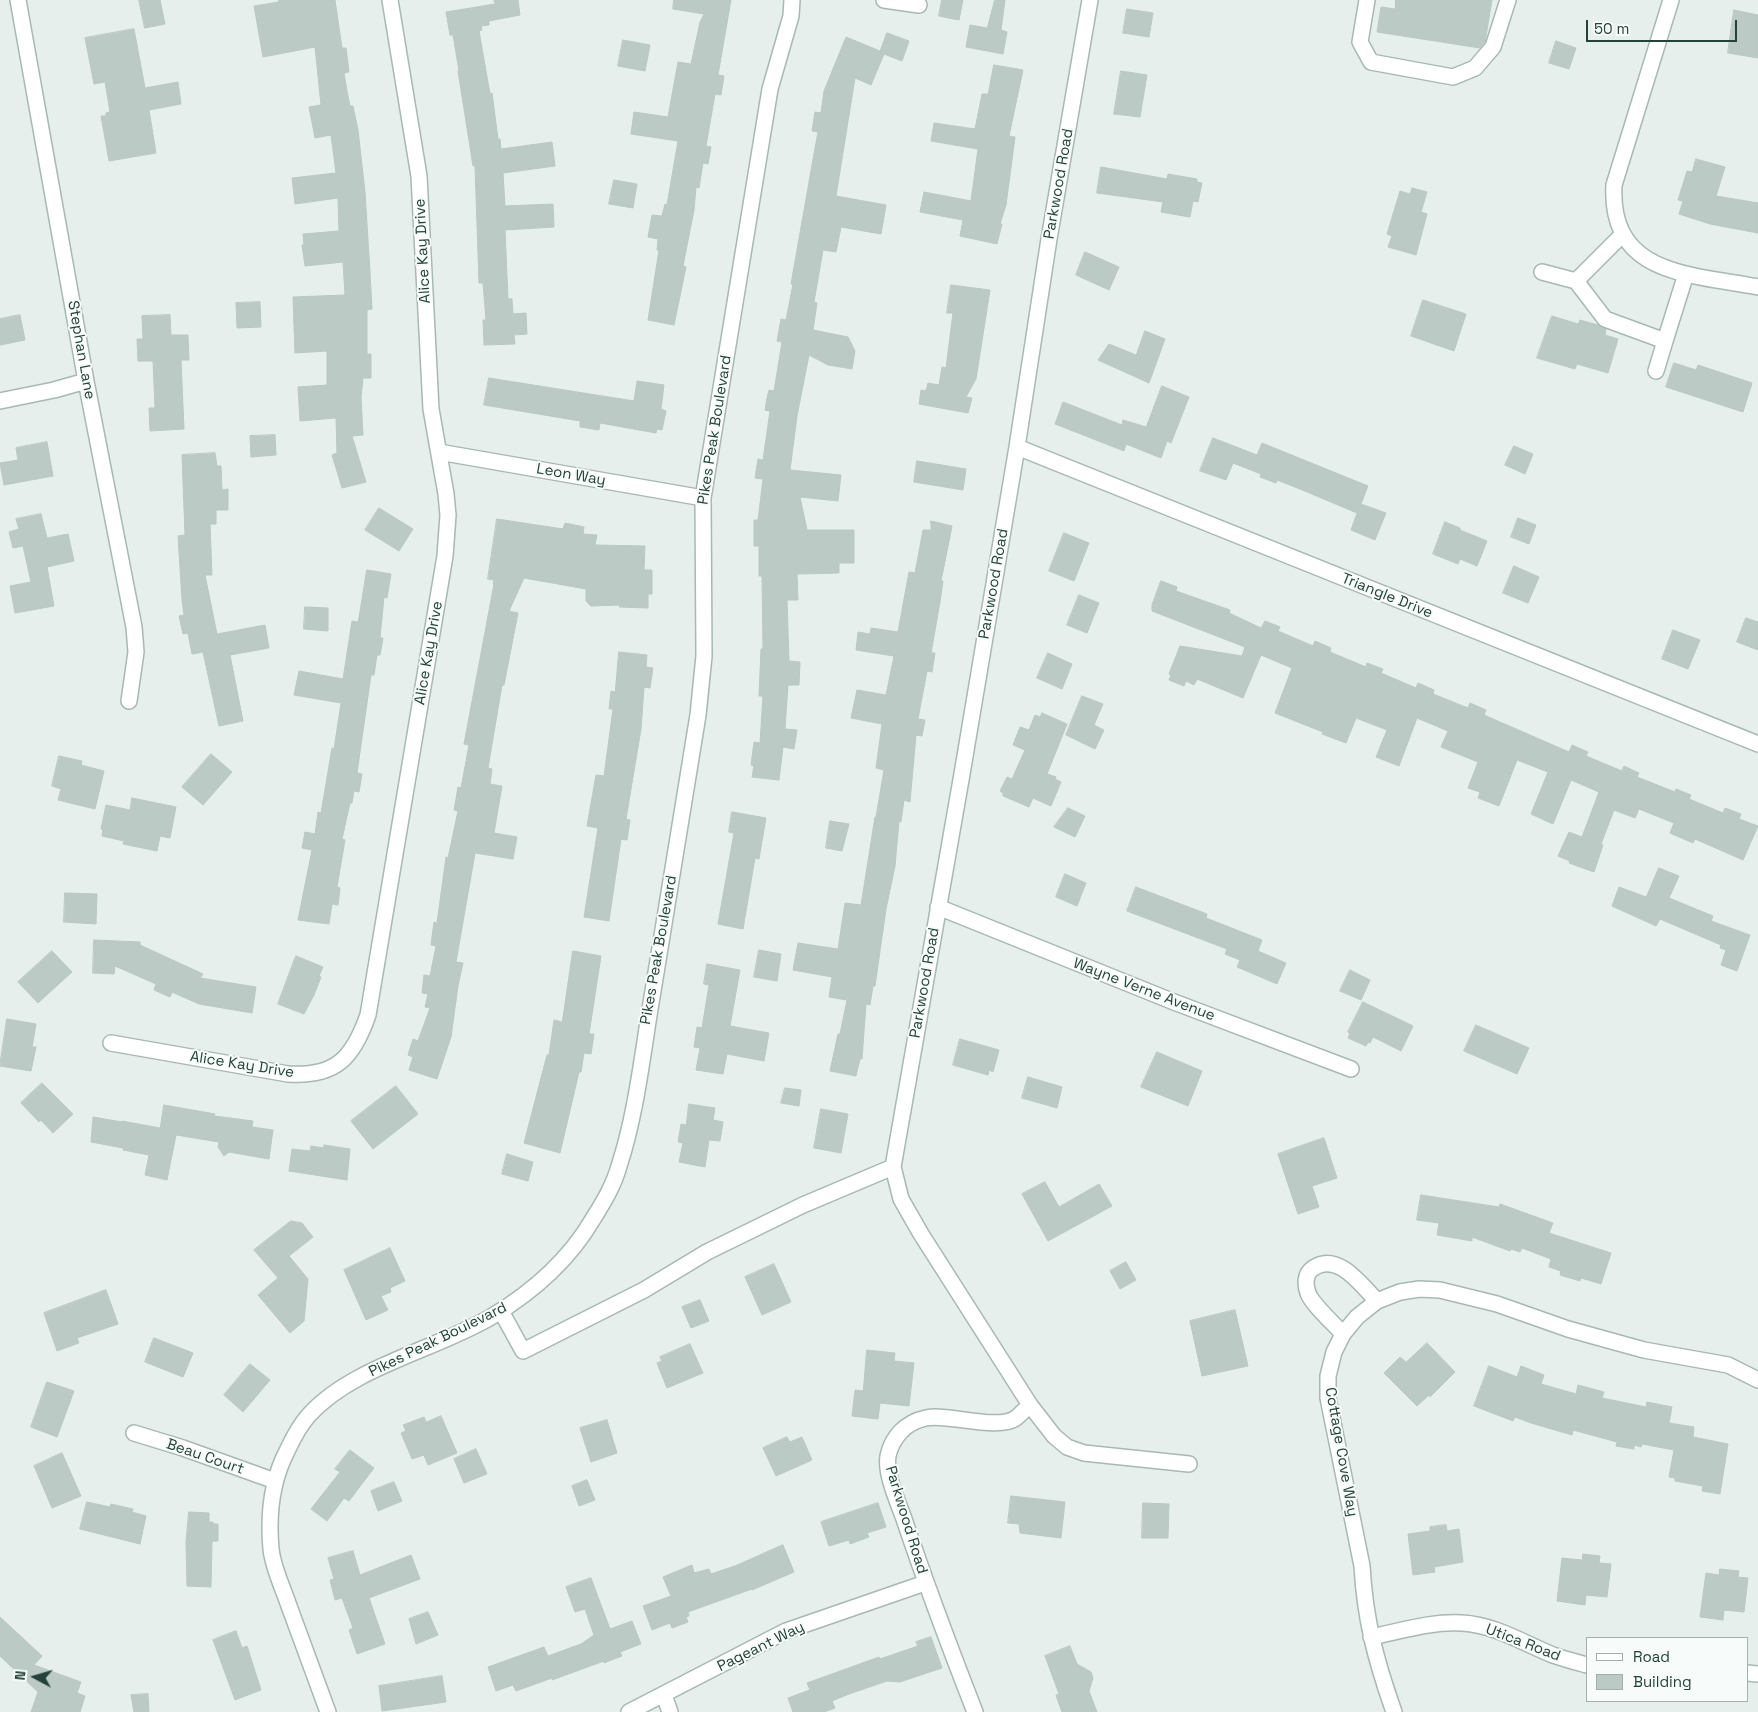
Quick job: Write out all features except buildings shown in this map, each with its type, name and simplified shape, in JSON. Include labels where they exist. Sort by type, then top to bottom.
[{"type":"street","name":"Stephan Lane","points":[[18,0],[86,380],[134,627],[136,652],[129,700]]},
{"type":"street","name":"Alice Kay Drive","points":[[111,1043],[288,1074],[307,1075],[331,1068],[343,1060],[357,1042],[368,1016],[445,556],[448,515],[431,409],[419,176],[412,122],[390,0]]},
{"type":"street","name":"Pikes Peak Boulevard","points":[[328,1712],[271,1552],[271,1510],[275,1481],[295,1434],[324,1400],[347,1384],[490,1318],[521,1298],[541,1282],[580,1239],[591,1223],[619,1168],[627,1138],[698,715],[704,656],[703,498],[770,89],[791,16],[792,0]]},
{"type":"street","name":"Pikes Peak Boulevard","points":[[791,16],[803,0]]},
{"type":"street","points":[[884,0],[919,5]]},
{"type":"street","name":"Parkwood Road","points":[[1090,0],[1049,239],[1017,447],[893,1167],[901,1199],[916,1225],[1030,1404],[1054,1436],[1067,1447],[1084,1453],[1189,1464]]},
{"type":"street","points":[[1367,0],[1360,42],[1371,62],[1453,77],[1476,68],[1493,47],[1508,0]]},
{"type":"street","points":[[1671,0],[1614,185],[1613,204],[1616,222],[1627,242],[1650,262],[1668,270],[1758,287]]},
{"type":"street","points":[[1576,281],[1623,234]]},
{"type":"street","points":[[1542,272],[1576,281],[1605,319],[1666,341]]},
{"type":"street","points":[[1656,371],[1686,274]]},
{"type":"street","points":[[0,401],[54,390],[86,380]]},
{"type":"street","name":"Triangle Drive","points":[[1017,447],[1758,744]]},
{"type":"street","name":"Leon Way","points":[[439,452],[703,498]]},
{"type":"street","name":"Wayne Verne Avenue","points":[[938,907],[1174,1002],[1351,1069]]},
{"type":"street","points":[[501,1311],[523,1351],[644,1290],[707,1252],[803,1205],[893,1167]]},
{"type":"street","points":[[1343,1334],[1308,1295],[1305,1282],[1310,1270],[1322,1263],[1336,1264],[1345,1270],[1377,1302]]},
{"type":"street","name":"Cottage Cove Way","points":[[1394,1712],[1378,1667],[1371,1637],[1362,1566],[1328,1398],[1328,1376],[1334,1352],[1343,1334],[1357,1317],[1377,1302],[1400,1292],[1420,1289],[1440,1290],[1497,1304],[1568,1329],[1644,1350],[1728,1365],[1758,1380]]},
{"type":"street","name":"Parkwood Road","points":[[975,1712],[926,1583],[888,1468],[888,1456],[894,1440],[901,1430],[910,1423],[927,1418],[1005,1422],[1015,1419],[1030,1404]]},
{"type":"street","name":"Beau Court","points":[[134,1433],[184,1448],[275,1481]]},
{"type":"street","name":"Pageant Way","points":[[629,1712],[786,1631],[926,1583]]},
{"type":"street","name":"Utica Road","points":[[1371,1637],[1437,1624],[1463,1623],[1490,1628],[1555,1656],[1586,1665]]},
{"type":"street","points":[[664,1695],[670,1712]]}]
